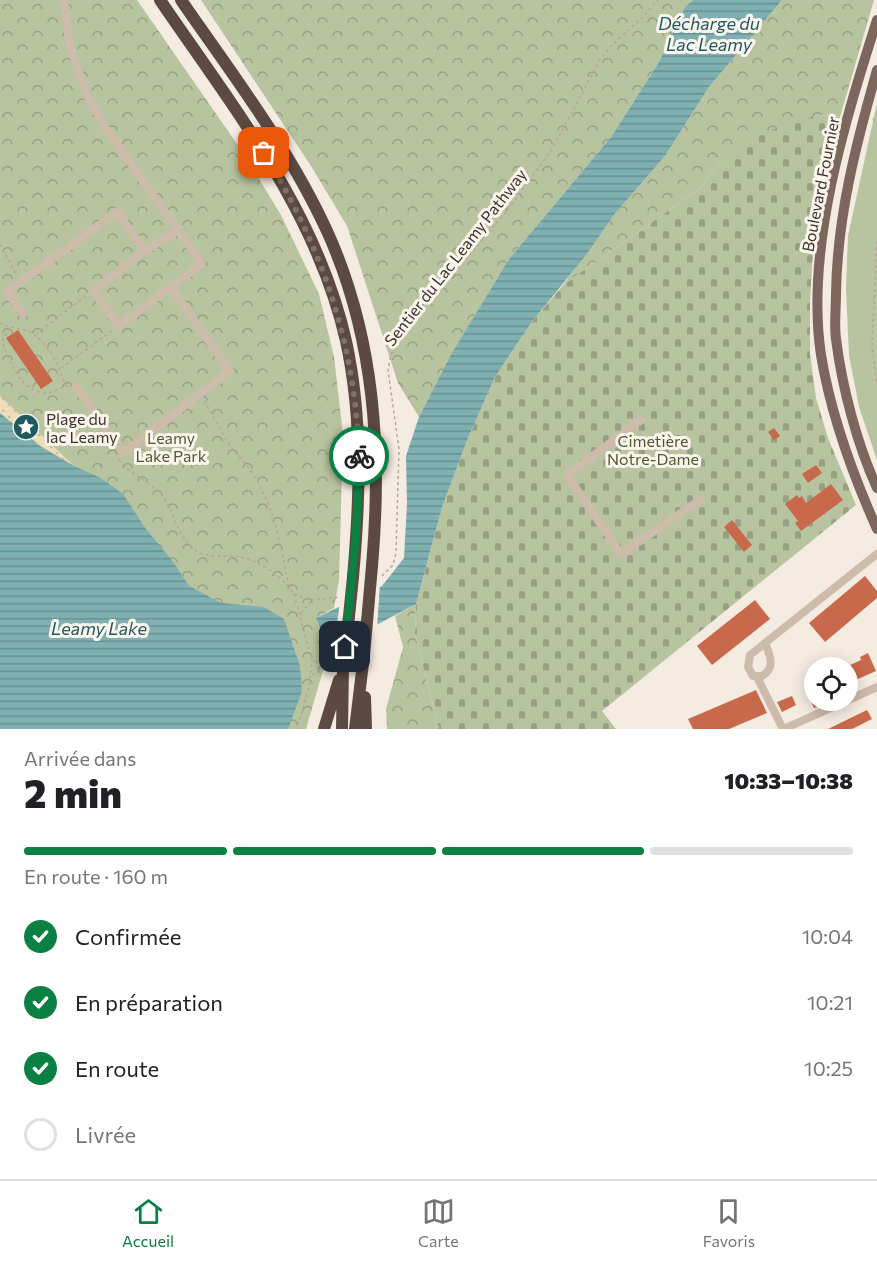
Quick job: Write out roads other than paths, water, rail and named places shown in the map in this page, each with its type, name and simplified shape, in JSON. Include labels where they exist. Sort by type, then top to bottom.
[{"type":"highway","points":[[160,0],[238,113],[280,179],[311,240],[328,281],[345,340],[357,421],[358,490],[353,577],[338,666],[324,729]]},
{"type":"highway","points":[[181,0],[297,174],[326,230],[348,285],[364,342],[374,413],[376,491],[372,566],[355,729]]},
{"type":"highway","points":[[364,655],[366,729]]},
{"type":"highway","points":[[338,666],[342,729]]},
{"type":"main road","name":"Boulevard Fournier","points":[[877,20],[855,91],[833,183],[822,240],[818,292],[821,354],[833,412],[839,434],[877,528]]},
{"type":"main road","name":"Boulevard Fournier","points":[[877,70],[848,181],[840,223],[835,338],[850,405],[877,488]]},
{"type":"street","points":[[64,0],[70,47],[88,98],[111,136],[179,230],[202,264],[118,326],[93,291],[145,251],[179,230]]},
{"type":"street","points":[[23,314],[7,292],[117,212],[145,251]]},
{"type":"street","points":[[73,390],[123,453],[230,371],[171,288]]},
{"type":"street","points":[[833,412],[850,405]]},
{"type":"street","points":[[641,420],[567,475],[621,554],[700,500]]},
{"type":"street","points":[[877,554],[749,658],[750,672],[757,677],[783,729],[877,687]]},
{"type":"street","points":[[757,677],[767,674],[770,668],[771,660],[765,643]]},
{"type":"water","name":"Décharge du Lac Leamy","points":[[693,0],[782,0],[709,87],[665,156],[613,216],[586,255],[531,323],[495,377],[468,438],[442,507],[416,604],[329,650],[316,618],[382,586],[404,558],[407,504],[406,456],[419,417],[452,353],[509,259],[611,137],[659,62],[685,7]]},
{"type":"water","name":"Leamy Lake","points":[[0,413],[40,446],[74,466],[101,478],[123,494],[189,586],[221,603],[264,607],[284,619],[300,666],[302,691],[288,729],[0,729]]},
{"type":"place","name":"Plage du lac Leamy","points":[[26,427]]},
{"type":"park label","name":"Leamy Lake Park","points":[[171,446]]},
{"type":"park label","name":"Cimetière Notre-Dame","points":[[653,449]]}]
